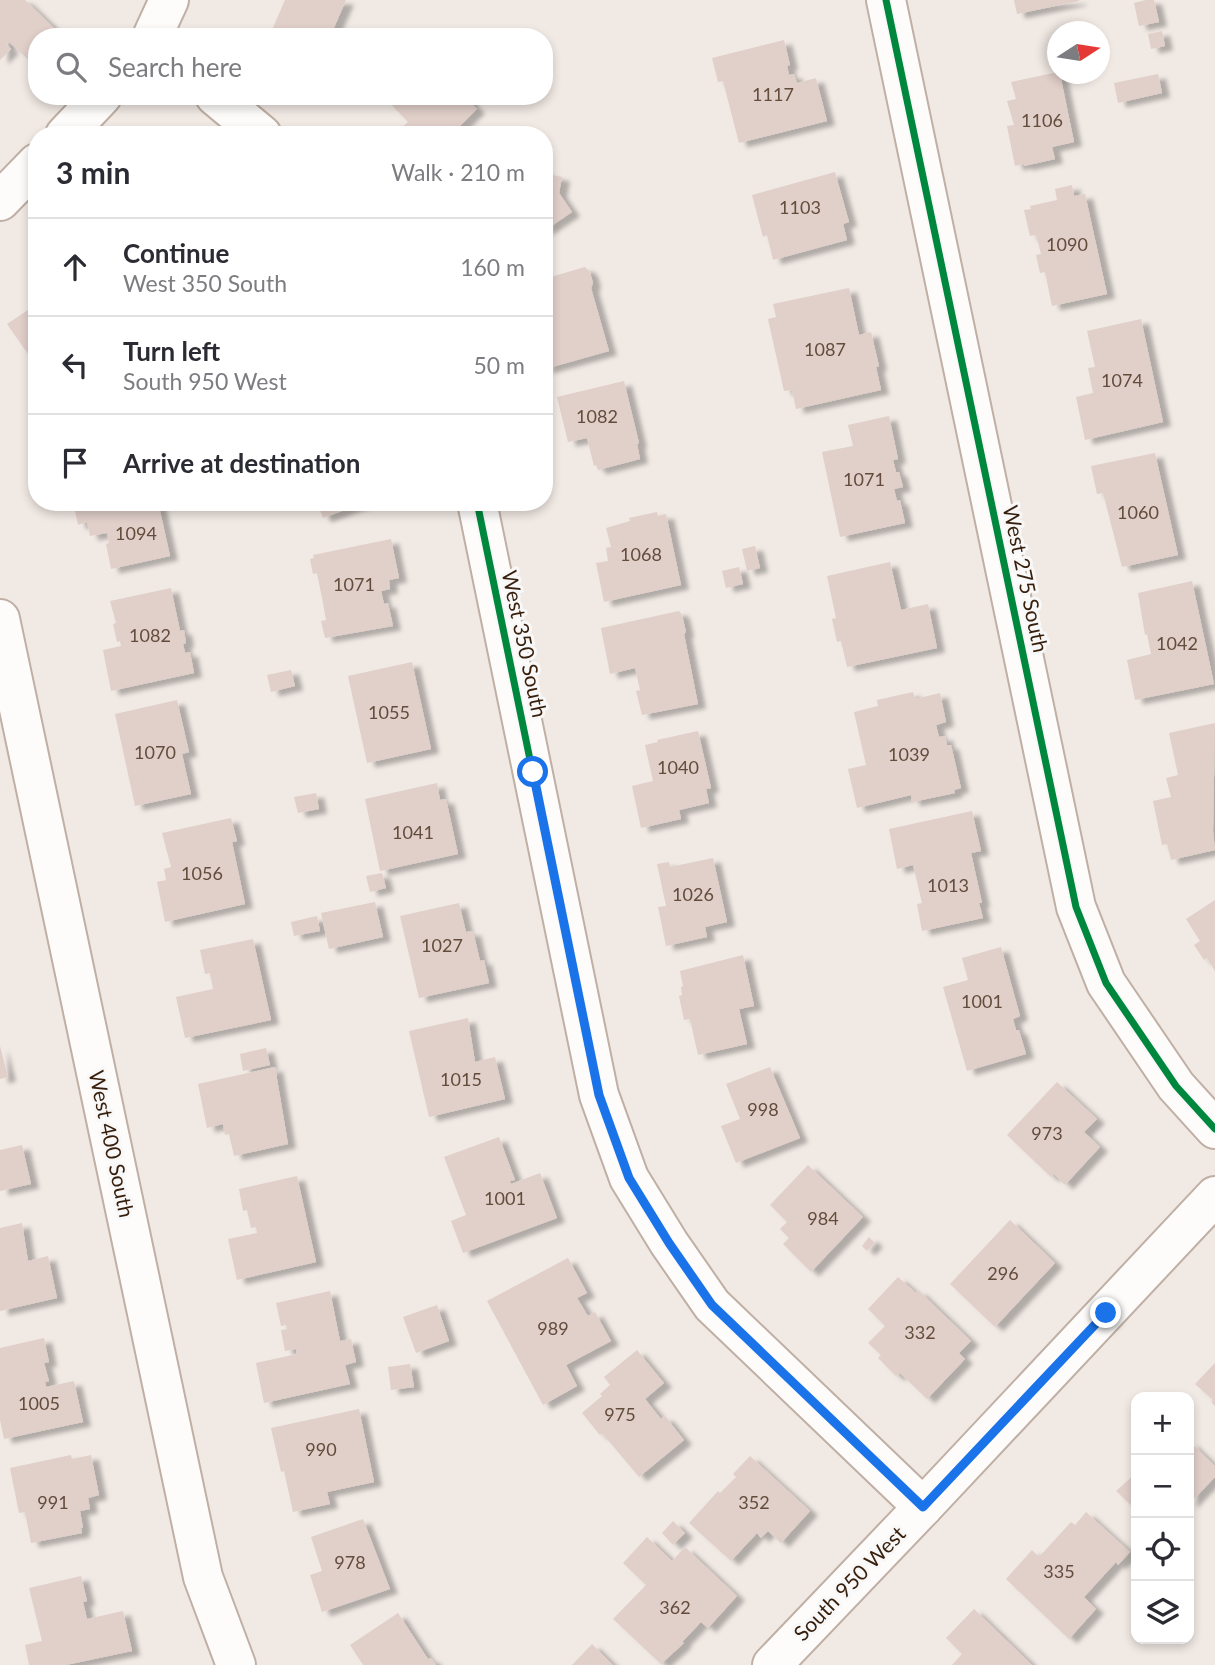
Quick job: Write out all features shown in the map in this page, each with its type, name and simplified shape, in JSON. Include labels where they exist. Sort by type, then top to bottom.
[{"type":"street","points":[[156,28],[169,0]]},
{"type":"street","name":"West 275 South","points":[[886,0],[1076,907],[1107,983],[1176,1086],[1215,1129]]},
{"type":"street","points":[[74,126],[93,105]]},
{"type":"street","points":[[226,105],[251,126]]},
{"type":"street","points":[[0,201],[28,172]]},
{"type":"street","name":"West 350 South","points":[[479,511],[599,1095],[629,1178],[712,1305],[923,1507]]},
{"type":"street","name":"West 400 South","points":[[0,619],[203,1577],[236,1665]]},
{"type":"street","name":"South 950 West","points":[[772,1665],[1215,1196]]},
{"type":"building","points":[[0,0],[25,0],[54,28],[28,28],[28,59],[9,42],[6,45],[11,49],[0,60]]},
{"type":"building","points":[[285,0],[346,0],[334,28],[273,28]]},
{"type":"building","points":[[1014,0],[1079,0],[1079,1],[1017,14]]},
{"type":"building","points":[[1154,0],[1159,22],[1139,26],[1134,3]]},
{"type":"building","points":[[1162,31],[1165,46],[1151,49],[1148,34]]},
{"type":"building","points":[[784,40],[790,65],[787,66],[789,75],[794,74],[797,83],[816,78],[827,121],[739,143],[723,81],[718,82],[712,58]]},
{"type":"building","points":[[1047,74],[1047,84],[1062,84],[1074,142],[1052,147],[1055,159],[1015,166],[1007,126],[1014,125],[1007,101],[1016,99],[1011,82]]},
{"type":"building","points":[[1158,74],[1162,93],[1118,103],[1114,83]]},
{"type":"building","points":[[392,105],[473,105],[477,109],[460,126],[404,126],[408,122]]},
{"type":"building","points":[[835,172],[849,222],[843,224],[847,240],[773,260],[767,235],[763,237],[752,195]]},
{"type":"building","points":[[553,175],[562,177],[559,193],[572,212],[553,225]]},
{"type":"building","points":[[1072,185],[1074,196],[1085,194],[1107,294],[1052,306],[1045,272],[1040,273],[1036,255],[1041,254],[1036,235],[1030,236],[1024,210],[1057,200],[1055,189]]},
{"type":"building","points":[[585,267],[590,272],[593,283],[591,288],[609,351],[553,367],[553,276]]},
{"type":"building","points":[[849,288],[859,335],[871,332],[879,366],[876,367],[881,390],[796,409],[792,390],[784,391],[768,319],[776,317],[773,304]]},
{"type":"building","points":[[28,310],[28,354],[7,324]]},
{"type":"building","points":[[1141,319],[1163,422],[1085,440],[1076,397],[1093,393],[1088,368],[1095,367],[1087,331]]},
{"type":"building","points":[[624,381],[639,443],[640,459],[598,470],[596,465],[594,466],[587,438],[568,442],[557,397]]},
{"type":"building","points":[[889,416],[898,459],[893,460],[903,487],[894,489],[897,501],[900,500],[905,523],[840,537],[822,452],[853,446],[848,425]]},
{"type":"building","points":[[1155,453],[1178,555],[1122,567],[1103,493],[1097,494],[1091,466]]},
{"type":"building","points":[[75,511],[160,511],[170,556],[111,569],[106,544],[109,543],[107,533],[90,536],[87,522],[78,525]]},
{"type":"building","points":[[320,511],[342,511],[323,518]]},
{"type":"building","points":[[657,512],[658,516],[666,514],[681,585],[604,602],[596,563],[608,561],[606,548],[611,547],[606,528],[630,521],[629,518]]},
{"type":"building","points":[[391,539],[399,578],[389,580],[390,589],[381,591],[384,604],[388,603],[393,626],[325,638],[321,621],[326,620],[322,598],[317,573],[313,574],[310,559],[314,558],[313,555]]},
{"type":"building","points":[[755,546],[760,568],[747,571],[742,549]]},
{"type":"building","points":[[890,562],[901,610],[928,604],[937,648],[847,667],[841,641],[837,642],[832,619],[836,618],[827,576]]},
{"type":"building","points":[[739,567],[743,584],[726,588],[722,571]]},
{"type":"building","points":[[1192,581],[1214,684],[1135,700],[1127,660],[1151,654],[1138,593]]},
{"type":"building","points":[[171,588],[180,631],[184,630],[185,653],[190,652],[194,673],[111,691],[103,650],[121,646],[120,641],[117,642],[113,624],[116,623],[110,601]]},
{"type":"building","points":[[679,611],[686,632],[684,634],[698,704],[642,715],[636,691],[640,690],[635,668],[610,674],[601,628]]},
{"type":"building","points":[[412,662],[431,749],[367,763],[348,676]]},
{"type":"building","points":[[291,670],[295,686],[271,692],[267,675]]},
{"type":"building","points":[[913,692],[915,699],[940,693],[946,722],[936,725],[939,737],[945,736],[947,745],[951,745],[961,788],[954,790],[955,793],[912,802],[911,795],[857,808],[848,769],[866,765],[854,712],[878,706],[877,700]]},
{"type":"building","points":[[177,700],[189,752],[182,754],[191,794],[135,806],[115,714]]},
{"type":"building","points":[[1215,723],[1215,850],[1171,860],[1167,844],[1162,845],[1153,801],[1171,797],[1166,778],[1178,775],[1169,733]]},
{"type":"building","points":[[698,731],[711,788],[706,789],[709,803],[679,810],[681,819],[641,828],[632,786],[653,781],[645,745]]},
{"type":"building","points":[[437,783],[440,800],[446,799],[458,854],[380,871],[365,799]]},
{"type":"building","points":[[316,793],[319,809],[298,813],[294,797]]},
{"type":"building","points":[[972,811],[981,851],[971,853],[983,918],[922,931],[917,904],[922,903],[913,865],[897,869],[889,829]]},
{"type":"building","points":[[231,818],[237,841],[232,842],[245,904],[165,922],[157,882],[166,880],[164,869],[171,867],[162,833]]},
{"type":"building","points":[[713,858],[727,922],[705,927],[707,937],[666,946],[658,907],[666,906],[657,864],[669,862],[670,867]]},
{"type":"building","points":[[382,873],[386,888],[370,892],[366,876]]},
{"type":"building","points":[[1215,900],[1215,971],[1194,945],[1200,941],[1186,919]]},
{"type":"building","points":[[375,902],[383,937],[329,949],[321,913]]},
{"type":"building","points":[[459,903],[466,932],[473,931],[480,961],[484,960],[489,983],[419,998],[400,916]]},
{"type":"building","points":[[317,916],[320,931],[294,936],[291,922]]},
{"type":"building","points":[[253,939],[271,1020],[185,1038],[176,997],[213,989],[210,973],[205,974],[200,950]]},
{"type":"building","points":[[1001,947],[1020,1016],[1013,1019],[1026,1054],[967,1071],[943,987],[968,980],[962,958]]},
{"type":"building","points":[[743,955],[754,1006],[739,1009],[747,1044],[698,1055],[690,1019],[684,1020],[679,996],[682,995],[683,986],[680,971]]},
{"type":"building","points":[[468,1018],[475,1062],[495,1057],[505,1099],[429,1117],[409,1031]]},
{"type":"building","points":[[0,1046],[8,1077],[0,1079]]},
{"type":"building","points":[[266,1048],[270,1065],[243,1071],[240,1054]]},
{"type":"building","points":[[275,1067],[288,1144],[234,1156],[229,1134],[225,1135],[223,1124],[207,1128],[198,1084]]},
{"type":"building","points":[[770,1067],[800,1138],[736,1163],[721,1126],[740,1119],[726,1084]]},
{"type":"building","points":[[1057,1082],[1097,1119],[1084,1132],[1100,1147],[1065,1185],[1054,1174],[1051,1177],[1007,1135]]},
{"type":"building","points":[[499,1137],[515,1180],[510,1181],[511,1184],[540,1173],[557,1218],[463,1253],[451,1221],[466,1215],[444,1157]]},
{"type":"building","points":[[22,1145],[31,1184],[0,1191],[0,1150]]},
{"type":"building","points":[[808,1165],[863,1217],[811,1272],[783,1244],[789,1238],[780,1229],[787,1222],[770,1205]]},
{"type":"building","points":[[297,1176],[316,1262],[237,1280],[228,1239],[257,1233],[256,1227],[251,1228],[247,1210],[243,1211],[239,1189]]},
{"type":"building","points":[[1010,1220],[1055,1263],[995,1327],[950,1284]]},
{"type":"building","points":[[22,1223],[28,1261],[48,1256],[57,1298],[0,1311],[0,1228]]},
{"type":"building","points":[[869,1237],[875,1243],[867,1251],[862,1246]]},
{"type":"building","points":[[568,1258],[587,1293],[577,1298],[588,1316],[595,1312],[611,1341],[566,1365],[577,1386],[543,1405],[487,1301]]},
{"type":"building","points":[[898,1277],[916,1293],[918,1290],[971,1341],[959,1353],[965,1359],[927,1399],[900,1373],[896,1376],[878,1358],[881,1355],[868,1343],[885,1326],[868,1309]]},
{"type":"building","points":[[330,1291],[340,1341],[351,1339],[356,1362],[345,1365],[350,1384],[264,1403],[256,1363],[297,1354],[296,1349],[285,1351],[281,1330],[287,1329],[286,1325],[281,1326],[276,1303]]},
{"type":"building","points":[[437,1305],[449,1341],[416,1353],[403,1317]]},
{"type":"building","points":[[44,1338],[49,1362],[44,1363],[49,1381],[45,1382],[46,1387],[74,1381],[83,1422],[4,1439],[0,1420],[0,1348]]},
{"type":"building","points":[[637,1350],[664,1383],[645,1399],[661,1419],[665,1416],[684,1440],[639,1477],[582,1413],[602,1396],[600,1394],[610,1385],[604,1377]]},
{"type":"building","points":[[1215,1363],[1215,1406],[1211,1402],[1213,1400],[1195,1384]]},
{"type":"building","points":[[410,1364],[414,1387],[391,1390],[388,1367]]},
{"type":"building","points":[[359,1409],[374,1482],[327,1492],[330,1504],[293,1512],[271,1428]]},
{"type":"building","points":[[1194,1446],[1215,1466],[1215,1477],[1194,1499]]},
{"type":"building","points":[[71,1455],[72,1459],[91,1455],[99,1495],[88,1498],[90,1509],[80,1511],[82,1533],[31,1543],[25,1512],[19,1513],[10,1468]]},
{"type":"building","points":[[750,1456],[810,1511],[781,1543],[768,1531],[761,1538],[757,1533],[731,1561],[689,1523],[718,1491],[720,1493],[736,1477],[733,1474]]},
{"type":"building","points":[[1131,1478],[1131,1505],[1116,1491]]},
{"type":"building","points":[[1086,1512],[1130,1552],[1118,1565],[1116,1562],[1084,1597],[1096,1609],[1069,1639],[1006,1579],[1032,1550],[1039,1557],[1071,1522],[1075,1525]]},
{"type":"building","points":[[363,1519],[390,1589],[322,1612],[310,1575],[322,1571],[311,1537]]},
{"type":"building","points":[[673,1521],[685,1533],[673,1545],[662,1533]]},
{"type":"building","points":[[647,1537],[672,1561],[685,1547],[737,1596],[708,1628],[701,1622],[682,1642],[684,1643],[661,1664],[613,1619],[646,1585],[623,1563]]},
{"type":"building","points":[[81,1576],[87,1601],[83,1602],[87,1619],[123,1611],[132,1651],[66,1665],[29,1665],[25,1645],[42,1641],[29,1588]]},
{"type":"building","points":[[974,1609],[1032,1665],[952,1665],[962,1654],[946,1638]]},
{"type":"building","points":[[398,1613],[428,1659],[431,1658],[436,1665],[363,1665],[350,1645]]},
{"type":"building","points":[[592,1644],[613,1665],[572,1665]]},
{"type":"cycle path","points":[[886,0],[1076,907],[1106,983],[1176,1086],[1215,1129]]},
{"type":"cycle path","points":[[479,511],[599,1095],[629,1178],[712,1305],[923,1507]]},
{"type":"route","points":[[533,772],[599,1095],[629,1178],[712,1305],[892,1478],[923,1507],[1106,1313]]}]
